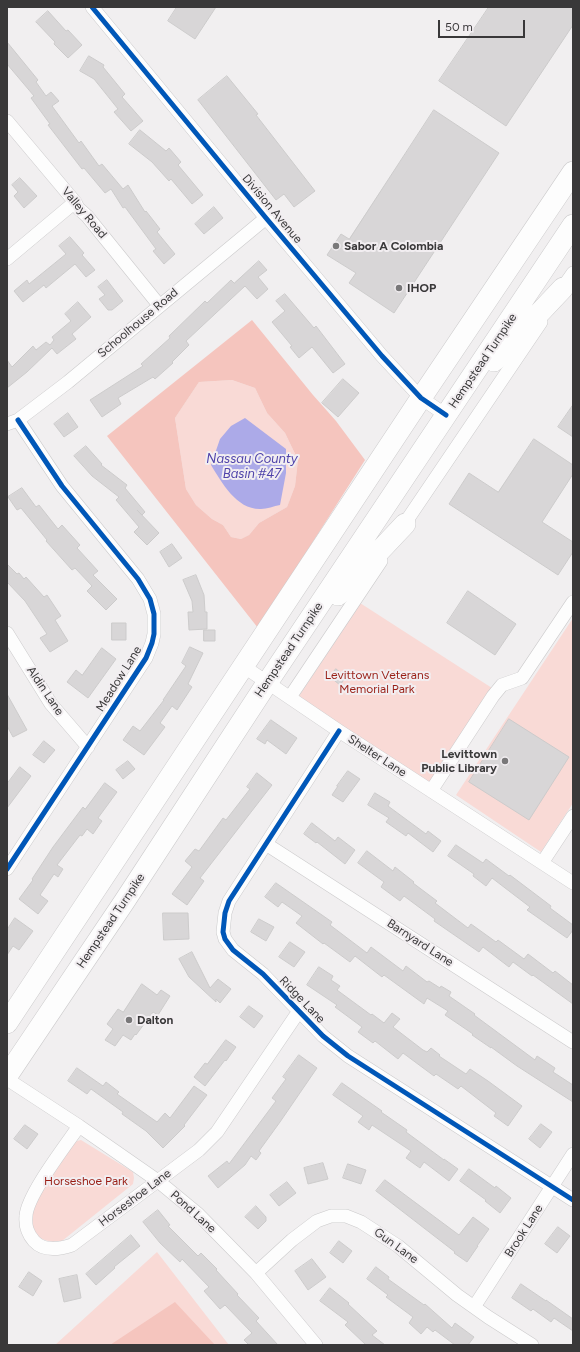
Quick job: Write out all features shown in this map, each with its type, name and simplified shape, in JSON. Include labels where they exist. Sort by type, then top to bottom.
[{"type":"main road","points":[[7,1023],[421,398],[573,172]]},
{"type":"main road","name":"Hempstead Turnpike","points":[[7,1078],[267,683],[573,225]]},
{"type":"main road","points":[[449,411],[568,280]]},
{"type":"main road","points":[[297,639],[405,524]]},
{"type":"street","name":"Division Avenue","points":[[92,7],[382,356],[421,398],[449,411]]},
{"type":"street","name":"Valley Road","points":[[7,121],[159,305]]},
{"type":"street","points":[[7,259],[75,202]]},
{"type":"street","name":"Schoolhouse Road","points":[[12,422],[68,382],[159,305],[266,218]]},
{"type":"street","points":[[290,697],[527,344],[568,280]]},
{"type":"street","name":"Meadow Lane","points":[[7,869],[146,658],[152,644],[154,634],[154,614],[150,600],[138,579],[12,422]]},
{"type":"street","points":[[431,791],[493,696],[502,685],[522,678],[573,602]]},
{"type":"street","name":"Aldin Lane","points":[[7,633],[51,704],[88,747]]},
{"type":"street","name":"Shelter Lane","points":[[243,666],[339,731],[573,883]]},
{"type":"street","name":"Ridge Lane","points":[[339,731],[229,901],[225,913],[223,932],[225,939],[233,950],[263,974],[323,1036],[348,1056],[573,1200]]},
{"type":"street","points":[[542,863],[573,816]]},
{"type":"street","name":"Barnyard Lane","points":[[266,844],[573,1042]]},
{"type":"street","name":"Horseshoe Lane","points":[[79,1126],[37,1188],[26,1214],[28,1234],[36,1243],[45,1248],[63,1248],[72,1245],[199,1150],[217,1132],[299,1011]]},
{"type":"street","name":"Pond Lane","points":[[7,1078],[158,1181],[198,1214],[256,1273],[316,1345]]},
{"type":"street","name":"Brook Lane","points":[[474,1307],[573,1154]]},
{"type":"street","name":"Gun Lane","points":[[256,1273],[292,1240],[317,1221],[331,1216],[346,1216],[361,1222],[398,1246],[457,1296],[532,1345]]},
{"type":"green space","points":[[232,380],[255,388],[267,413],[285,433],[298,460],[295,486],[287,507],[259,523],[249,535],[241,539],[231,537],[223,525],[212,519],[196,505],[186,489],[175,418],[199,382]]},
{"type":"green space","name":"Levittown Veterans Memorial Park","points":[[360,603],[492,688],[429,784],[297,699]]},
{"type":"green space","points":[[573,618],[573,803],[541,852],[456,795]]},
{"type":"green space","name":"Horseshoe Park","points":[[81,1140],[133,1172],[133,1184],[62,1241],[44,1240],[39,1237],[33,1229],[30,1219],[30,1209],[74,1143]]},
{"type":"green space","points":[[157,1252],[229,1345],[55,1345]]},
{"type":"shaded area","points":[[252,320],[336,421],[365,460],[258,628],[107,436]],"holes":[[[232,380],[255,388],[267,413],[285,433],[298,460],[295,486],[287,507],[259,523],[249,535],[241,539],[231,537],[223,525],[212,519],[196,505],[186,489],[175,418],[199,382]]]},
{"type":"shaded area","points":[[175,1302],[215,1345],[110,1345]]},
{"type":"water","name":"Nassau County Basin #47","points":[[245,418],[286,449],[286,473],[280,505],[261,509],[252,508],[245,505],[225,487],[211,465],[220,439],[231,426]]},
{"type":"building","points":[[177,7],[216,7],[195,39],[168,21]]},
{"type":"building","points":[[489,7],[573,7],[573,25],[506,126],[439,81]]},
{"type":"building","points":[[48,11],[66,31],[68,30],[82,45],[68,58],[36,22]]},
{"type":"building","points":[[7,42],[38,80],[36,82],[46,96],[51,92],[59,101],[52,106],[79,143],[81,141],[99,166],[102,164],[123,189],[128,185],[145,212],[146,211],[160,229],[157,232],[175,254],[164,264],[153,251],[156,249],[125,207],[123,208],[111,189],[105,193],[84,168],[82,169],[48,125],[50,124],[31,98],[34,96],[7,64]]},
{"type":"building","points":[[89,56],[104,65],[103,67],[125,94],[122,97],[143,121],[131,131],[114,112],[118,109],[94,79],[80,71]]},
{"type":"building","points":[[227,76],[258,114],[256,115],[315,191],[294,207],[284,194],[276,200],[198,100]]},
{"type":"building","points":[[434,110],[499,153],[394,313],[349,283],[356,273],[327,255],[341,234],[349,239]]},
{"type":"building","points":[[140,130],[166,151],[169,148],[181,162],[178,165],[203,195],[192,204],[171,179],[169,181],[152,162],[129,144]]},
{"type":"building","points":[[20,178],[37,196],[24,208],[14,196],[18,192],[12,185]]},
{"type":"building","points":[[214,207],[223,218],[204,234],[195,224]]},
{"type":"building","points":[[70,237],[84,253],[82,255],[95,270],[86,277],[75,264],[46,288],[44,285],[23,302],[14,291],[27,280],[29,284],[66,254],[59,246]]},
{"type":"building","points":[[259,261],[267,270],[258,277],[268,289],[257,299],[245,286],[186,341],[189,345],[172,362],[173,363],[155,379],[153,377],[118,398],[121,404],[102,417],[90,400],[143,366],[141,364],[170,338],[169,336],[205,301],[207,303],[231,280],[234,283]]},
{"type":"building","points":[[107,280],[123,301],[112,310],[108,310],[99,299],[105,295],[98,287]]},
{"type":"building","points":[[285,294],[314,328],[316,326],[345,364],[333,373],[312,347],[299,358],[290,347],[292,346],[272,322],[285,311],[276,301]]},
{"type":"building","points":[[78,302],[91,317],[72,334],[76,339],[57,354],[52,348],[27,372],[7,388],[7,360],[12,367],[33,346],[36,350],[46,342],[50,345],[54,340],[52,337],[71,321],[65,314]]},
{"type":"building","points":[[343,379],[359,393],[338,417],[322,403]]},
{"type":"building","points":[[573,405],[573,437],[558,427]]},
{"type":"building","points":[[68,413],[78,427],[64,437],[54,424]]},
{"type":"building","points":[[534,439],[573,465],[573,474],[542,522],[573,542],[573,552],[558,575],[449,504],[469,473],[498,492]]},
{"type":"building","points":[[86,446],[102,464],[101,465],[127,485],[125,488],[145,512],[142,515],[137,510],[159,533],[147,545],[134,532],[139,527],[116,500],[119,497],[92,476],[74,456]]},
{"type":"building","points":[[22,488],[36,507],[39,505],[58,529],[62,525],[80,545],[77,548],[98,571],[93,575],[117,599],[106,610],[87,591],[92,586],[75,568],[72,570],[46,541],[47,540],[21,508],[17,510],[8,497]]},
{"type":"building","points":[[172,544],[182,558],[169,567],[160,552]]},
{"type":"building","points":[[7,564],[24,579],[26,577],[44,597],[47,595],[61,616],[55,620],[68,641],[50,652],[40,638],[47,634],[25,601],[7,582]]},
{"type":"building","points":[[196,575],[204,595],[205,612],[207,612],[207,629],[189,630],[188,612],[193,612],[192,601],[183,580]]},
{"type":"building","points":[[468,591],[516,624],[495,655],[447,623]]},
{"type":"building","points":[[112,623],[126,623],[126,640],[112,640]]},
{"type":"building","points":[[204,630],[215,630],[215,641],[204,641]]},
{"type":"building","points":[[190,647],[203,653],[188,684],[192,687],[177,710],[172,706],[160,723],[165,727],[144,755],[123,740],[133,726],[140,731],[164,700],[186,666],[182,663]]},
{"type":"building","points":[[102,648],[116,659],[88,698],[67,682],[76,670],[82,675]]},
{"type":"building","points":[[336,669],[346,677],[340,685],[330,677]]},
{"type":"building","points":[[7,694],[27,730],[13,737],[7,726]]},
{"type":"building","points":[[509,719],[569,757],[529,820],[469,782]]},
{"type":"building","points":[[271,720],[297,738],[286,754],[267,740],[265,744],[257,739]]},
{"type":"building","points":[[44,741],[55,750],[44,763],[33,755]]},
{"type":"building","points":[[128,761],[135,769],[123,779],[116,770]]},
{"type":"building","points":[[20,767],[31,776],[7,808],[7,784]]},
{"type":"building","points":[[348,771],[360,779],[343,802],[332,795]]},
{"type":"building","points":[[257,773],[272,785],[200,878],[204,881],[187,905],[172,894],[192,867],[185,861],[195,849],[199,851],[223,818],[226,820],[250,789],[247,787]]},
{"type":"building","points":[[105,783],[117,792],[98,818],[102,821],[93,834],[87,829],[82,836],[80,835],[57,865],[63,869],[58,877],[54,874],[40,895],[48,901],[38,914],[19,899],[33,880],[32,879],[53,847],[83,807],[85,809]]},
{"type":"building","points":[[375,793],[390,802],[388,806],[426,834],[428,831],[441,841],[433,852],[408,833],[406,836],[386,822],[389,818],[368,805]]},
{"type":"building","points":[[312,823],[335,841],[338,837],[355,850],[345,864],[317,842],[316,843],[304,834]]},
{"type":"building","points":[[456,845],[483,863],[486,859],[551,906],[550,908],[573,925],[573,930],[567,938],[527,910],[530,907],[492,878],[486,886],[473,876],[474,874],[448,856]]},
{"type":"building","points":[[367,851],[393,871],[395,867],[437,901],[435,903],[468,928],[471,924],[496,942],[498,940],[524,959],[528,954],[553,973],[555,971],[573,985],[573,1004],[513,962],[509,967],[483,947],[479,952],[434,921],[435,919],[404,896],[400,901],[381,887],[384,882],[358,863]]},
{"type":"building","points":[[276,883],[332,922],[330,925],[367,953],[371,947],[403,971],[406,966],[427,982],[429,981],[440,988],[441,986],[451,992],[449,996],[535,1060],[537,1056],[555,1068],[553,1072],[573,1085],[573,1102],[472,1035],[473,1034],[445,1015],[448,1011],[427,998],[424,1004],[384,975],[382,977],[355,956],[350,962],[324,943],[323,944],[296,923],[302,916],[282,902],[278,907],[265,897]]},
{"type":"building","points":[[163,913],[188,913],[189,939],[164,940]]},
{"type":"building","points":[[15,918],[33,931],[19,950],[13,946],[7,955],[7,930]]},
{"type":"building","points":[[259,919],[274,927],[266,941],[251,932]]},
{"type":"building","points":[[290,942],[305,952],[294,967],[279,957]]},
{"type":"building","points":[[192,952],[210,988],[218,979],[231,989],[220,1003],[216,999],[216,1002],[189,977],[179,959]]},
{"type":"building","points":[[319,967],[333,976],[331,980],[340,986],[337,990],[371,1015],[372,1014],[384,1023],[392,1013],[400,1019],[393,1027],[423,1050],[427,1052],[431,1048],[440,1055],[439,1056],[466,1074],[470,1069],[522,1106],[508,1126],[494,1116],[496,1113],[461,1086],[458,1089],[436,1074],[434,1076],[403,1053],[398,1059],[375,1041],[373,1043],[358,1032],[362,1027],[335,1007],[337,1005],[307,985]]},
{"type":"building","name":"Dalton","points":[[142,984],[157,995],[161,990],[170,996],[158,1015],[153,1012],[131,1040],[123,1035],[115,1046],[105,1040],[113,1029],[107,1024],[118,1009],[123,1012]]},
{"type":"building","points":[[249,1006],[263,1016],[254,1028],[240,1017]]},
{"type":"building","points":[[226,1040],[236,1047],[205,1086],[194,1077],[205,1063],[207,1064]]},
{"type":"building","points":[[299,1055],[317,1068],[259,1151],[261,1153],[256,1160],[251,1156],[245,1165],[218,1188],[208,1176],[227,1161],[229,1164],[276,1101],[272,1098],[286,1079],[283,1077]]},
{"type":"building","points":[[77,1068],[103,1086],[106,1082],[119,1092],[117,1094],[157,1122],[165,1113],[170,1118],[194,1086],[207,1095],[184,1125],[185,1126],[163,1148],[146,1131],[122,1114],[123,1112],[91,1089],[87,1094],[68,1081]]},
{"type":"building","points":[[342,1083],[382,1111],[381,1112],[407,1130],[406,1132],[458,1169],[449,1181],[424,1162],[420,1168],[406,1158],[411,1151],[372,1125],[369,1130],[358,1122],[363,1116],[333,1095]]},
{"type":"building","points":[[541,1124],[552,1132],[540,1148],[529,1139]]},
{"type":"building","points":[[25,1125],[38,1134],[27,1149],[14,1139]]},
{"type":"building","points":[[323,1163],[328,1179],[308,1184],[304,1168]]},
{"type":"building","points":[[348,1164],[366,1170],[361,1184],[343,1178]]},
{"type":"building","points":[[469,1169],[495,1188],[496,1186],[511,1198],[500,1213],[485,1201],[486,1200],[460,1181]]},
{"type":"building","points":[[385,1180],[459,1235],[473,1217],[489,1229],[467,1262],[376,1191]]},
{"type":"building","points":[[287,1182],[296,1193],[279,1206],[270,1195]]},
{"type":"building","points":[[256,1206],[266,1217],[266,1221],[258,1229],[245,1217]]},
{"type":"building","points":[[158,1210],[170,1225],[168,1226],[198,1256],[201,1253],[217,1269],[216,1270],[238,1294],[237,1295],[259,1318],[256,1321],[278,1345],[249,1345],[244,1340],[252,1333],[225,1305],[220,1309],[204,1291],[209,1287],[182,1259],[180,1262],[160,1243],[143,1222]]},
{"type":"building","points":[[558,1227],[570,1236],[557,1253],[545,1244]]},
{"type":"building","points":[[131,1235],[140,1246],[114,1267],[115,1268],[96,1285],[86,1274]]},
{"type":"building","points":[[339,1241],[352,1251],[343,1263],[330,1253]]},
{"type":"building","points":[[312,1259],[326,1277],[308,1290],[295,1271]]},
{"type":"building","points":[[376,1267],[389,1277],[388,1279],[424,1305],[425,1304],[452,1328],[455,1323],[474,1337],[468,1345],[455,1345],[435,1330],[433,1332],[427,1327],[421,1334],[409,1323],[413,1317],[386,1297],[388,1295],[367,1279]]},
{"type":"building","points":[[29,1272],[42,1281],[33,1296],[19,1287]]},
{"type":"building","points":[[77,1275],[81,1298],[64,1302],[59,1279]]},
{"type":"building","points":[[521,1284],[573,1319],[573,1331],[554,1318],[551,1322],[533,1309],[531,1311],[512,1298]]},
{"type":"building","points":[[330,1288],[349,1303],[348,1304],[377,1331],[372,1335],[385,1345],[366,1345],[345,1325],[348,1322],[320,1301]]},
{"type":"cycle path","points":[[92,7],[382,356],[421,398],[446,415]]},
{"type":"cycle path","points":[[7,869],[146,658],[154,634],[154,614],[150,599],[138,579],[62,486],[18,420]]},
{"type":"cycle path","points":[[339,731],[229,901],[225,913],[223,932],[225,939],[233,950],[263,974],[323,1036],[348,1056],[573,1200]]},
{"type":"place","name":"Sabor A Colombia","points":[[336,246]]},
{"type":"place","name":"IHOP","points":[[399,288]]},
{"type":"place","name":"Levittown Public Library","points":[[505,761]]},
{"type":"place","name":"Dalton","points":[[129,1020]]}]
